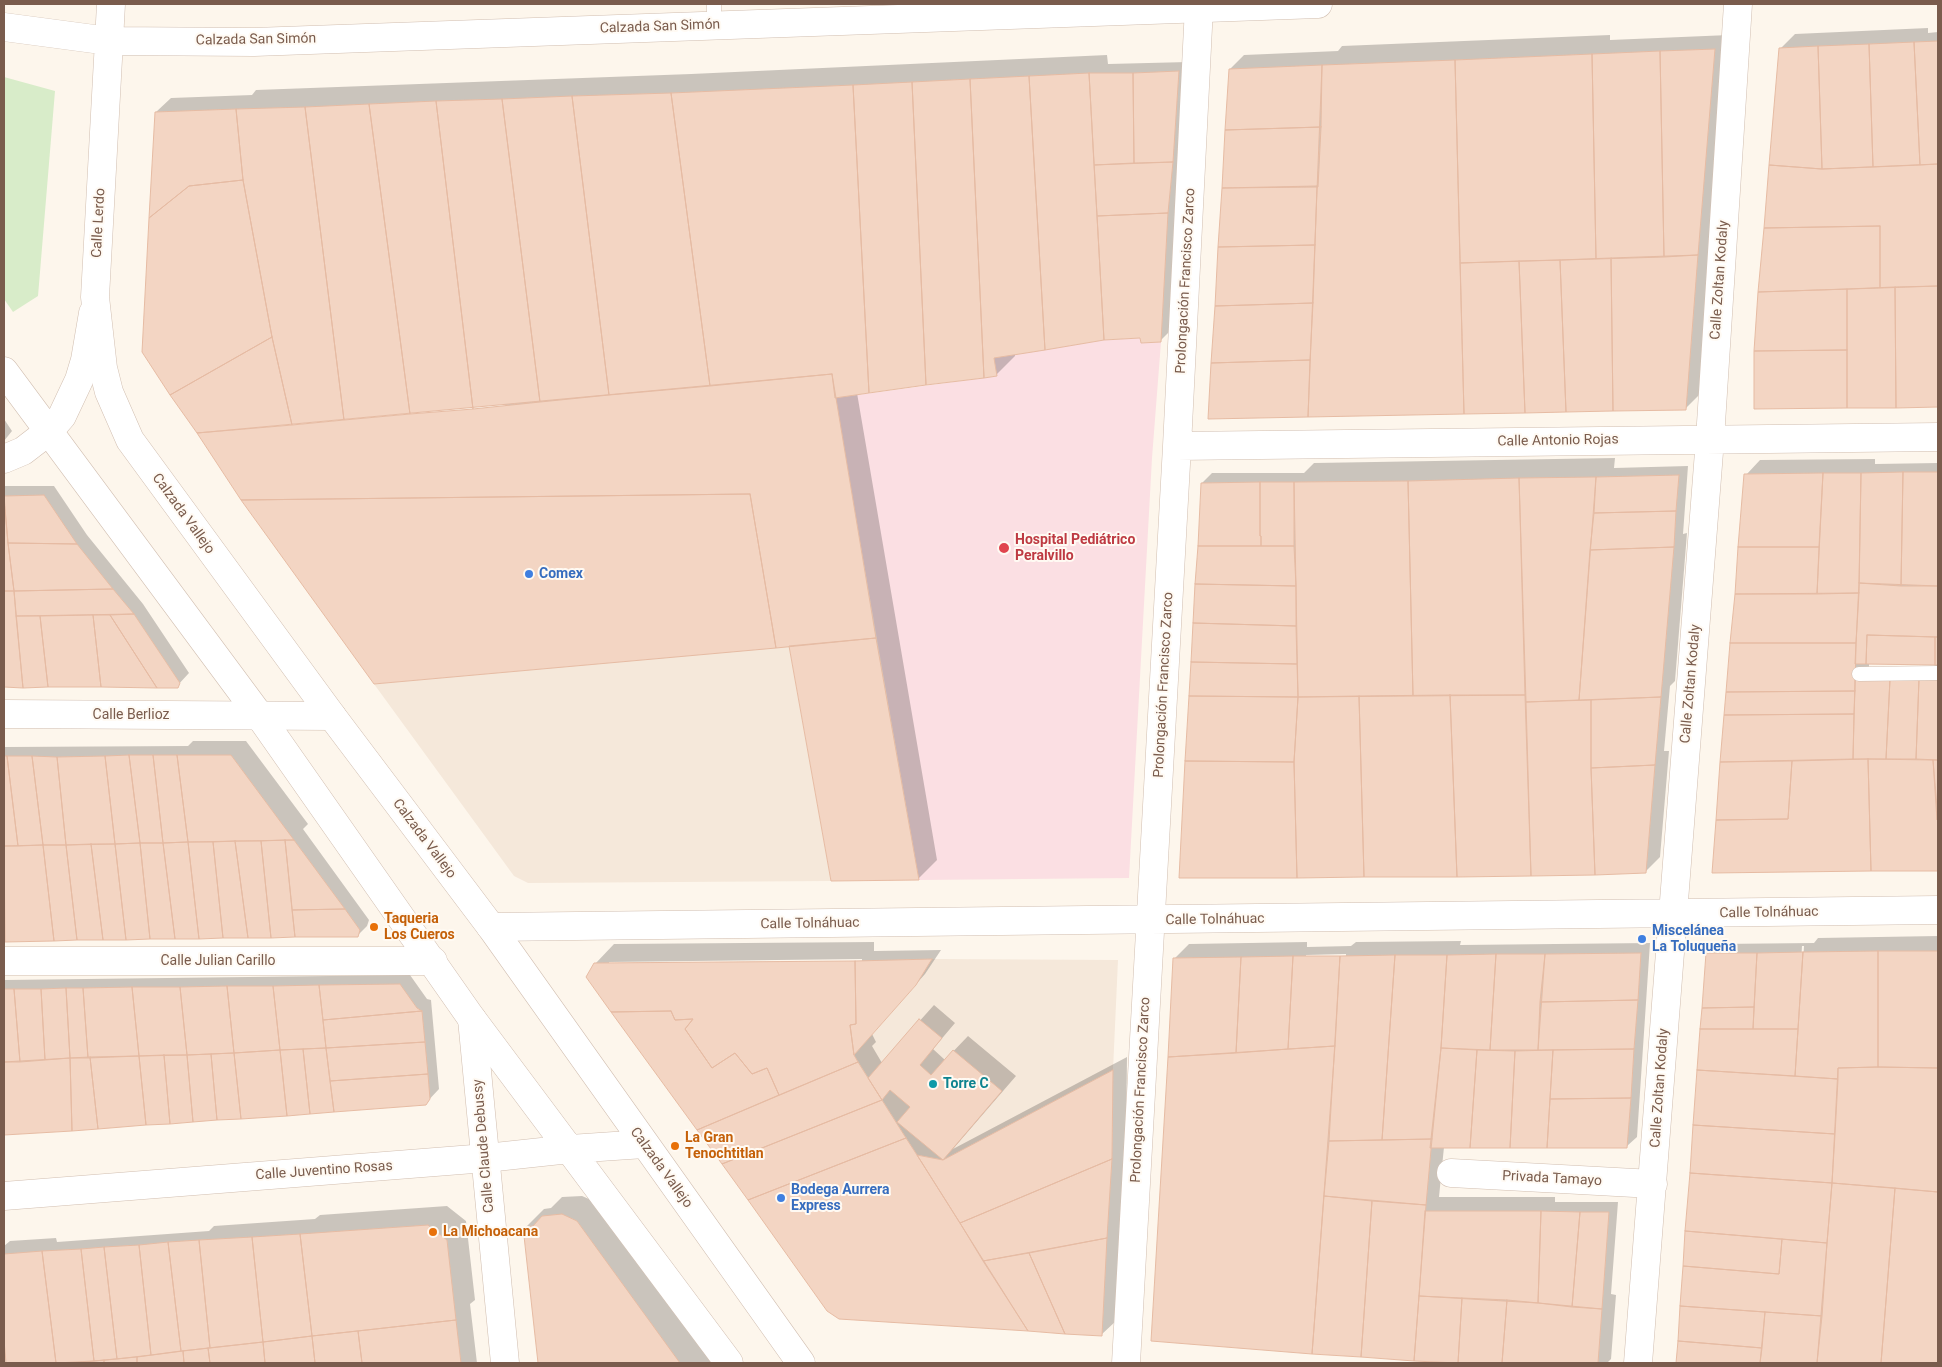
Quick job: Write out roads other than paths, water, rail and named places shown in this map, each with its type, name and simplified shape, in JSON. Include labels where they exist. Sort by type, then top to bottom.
[{"type":"street","name":"Calle Lerdo","points":[[4,459],[23,451],[49,431],[62,416],[79,380],[88,346],[96,297],[111,4]]},
{"type":"street","name":"Calzada San Simón","points":[[4,27],[109,41],[254,42],[714,14],[1318,4]]},
{"type":"street","name":"Calle Zoltan Kodaly","points":[[1638,1363],[1710,439],[1738,4]]},
{"type":"street","name":"Prolongación Francisco Zarco","points":[[1126,1363],[1178,446],[1199,7]]},
{"type":"street","name":"Calzada Vallejo","points":[[96,297],[103,368],[115,408],[130,440],[332,716],[491,927],[801,1363]]},
{"type":"street","points":[[4,371],[259,715],[472,1019],[729,1363]]},
{"type":"street","name":"Calle Antonio Rojas","points":[[1178,446],[1938,438]]},
{"type":"street","name":"Calle Berlioz","points":[[4,714],[332,716]]},
{"type":"street","name":"Calle Tolnáhuac","points":[[491,927],[1938,910]]},
{"type":"street","name":"Calle Julian Carillo","points":[[4,961],[433,961]]},
{"type":"street","name":"Calle Claude Debussy","points":[[472,1019],[505,1363]]},
{"type":"street","name":"Calle Juventino Rosas","points":[[4,1196],[644,1144]]},
{"type":"street","name":"Privada Tamayo","points":[[1451,1173],[1653,1184]]},
{"type":"lane","points":[[1859,674],[1938,673]]},
{"type":"place","name":"Hospital Pediátrico Peralvillo","points":[[1004,548]]},
{"type":"place","name":"Comex","points":[[529,574]]},
{"type":"place","name":"Taqueria Los Cueros","points":[[374,927]]},
{"type":"place","name":"Miscelánea La Toluqueña","points":[[1642,939]]},
{"type":"place","name":"Torre C","points":[[933,1084]]},
{"type":"place","name":"La Gran Tenochtitlan","points":[[675,1146]]},
{"type":"place","name":"Bodega Aurrera Express","points":[[781,1198]]},
{"type":"place","name":"La Michoacana","points":[[433,1232]]}]
